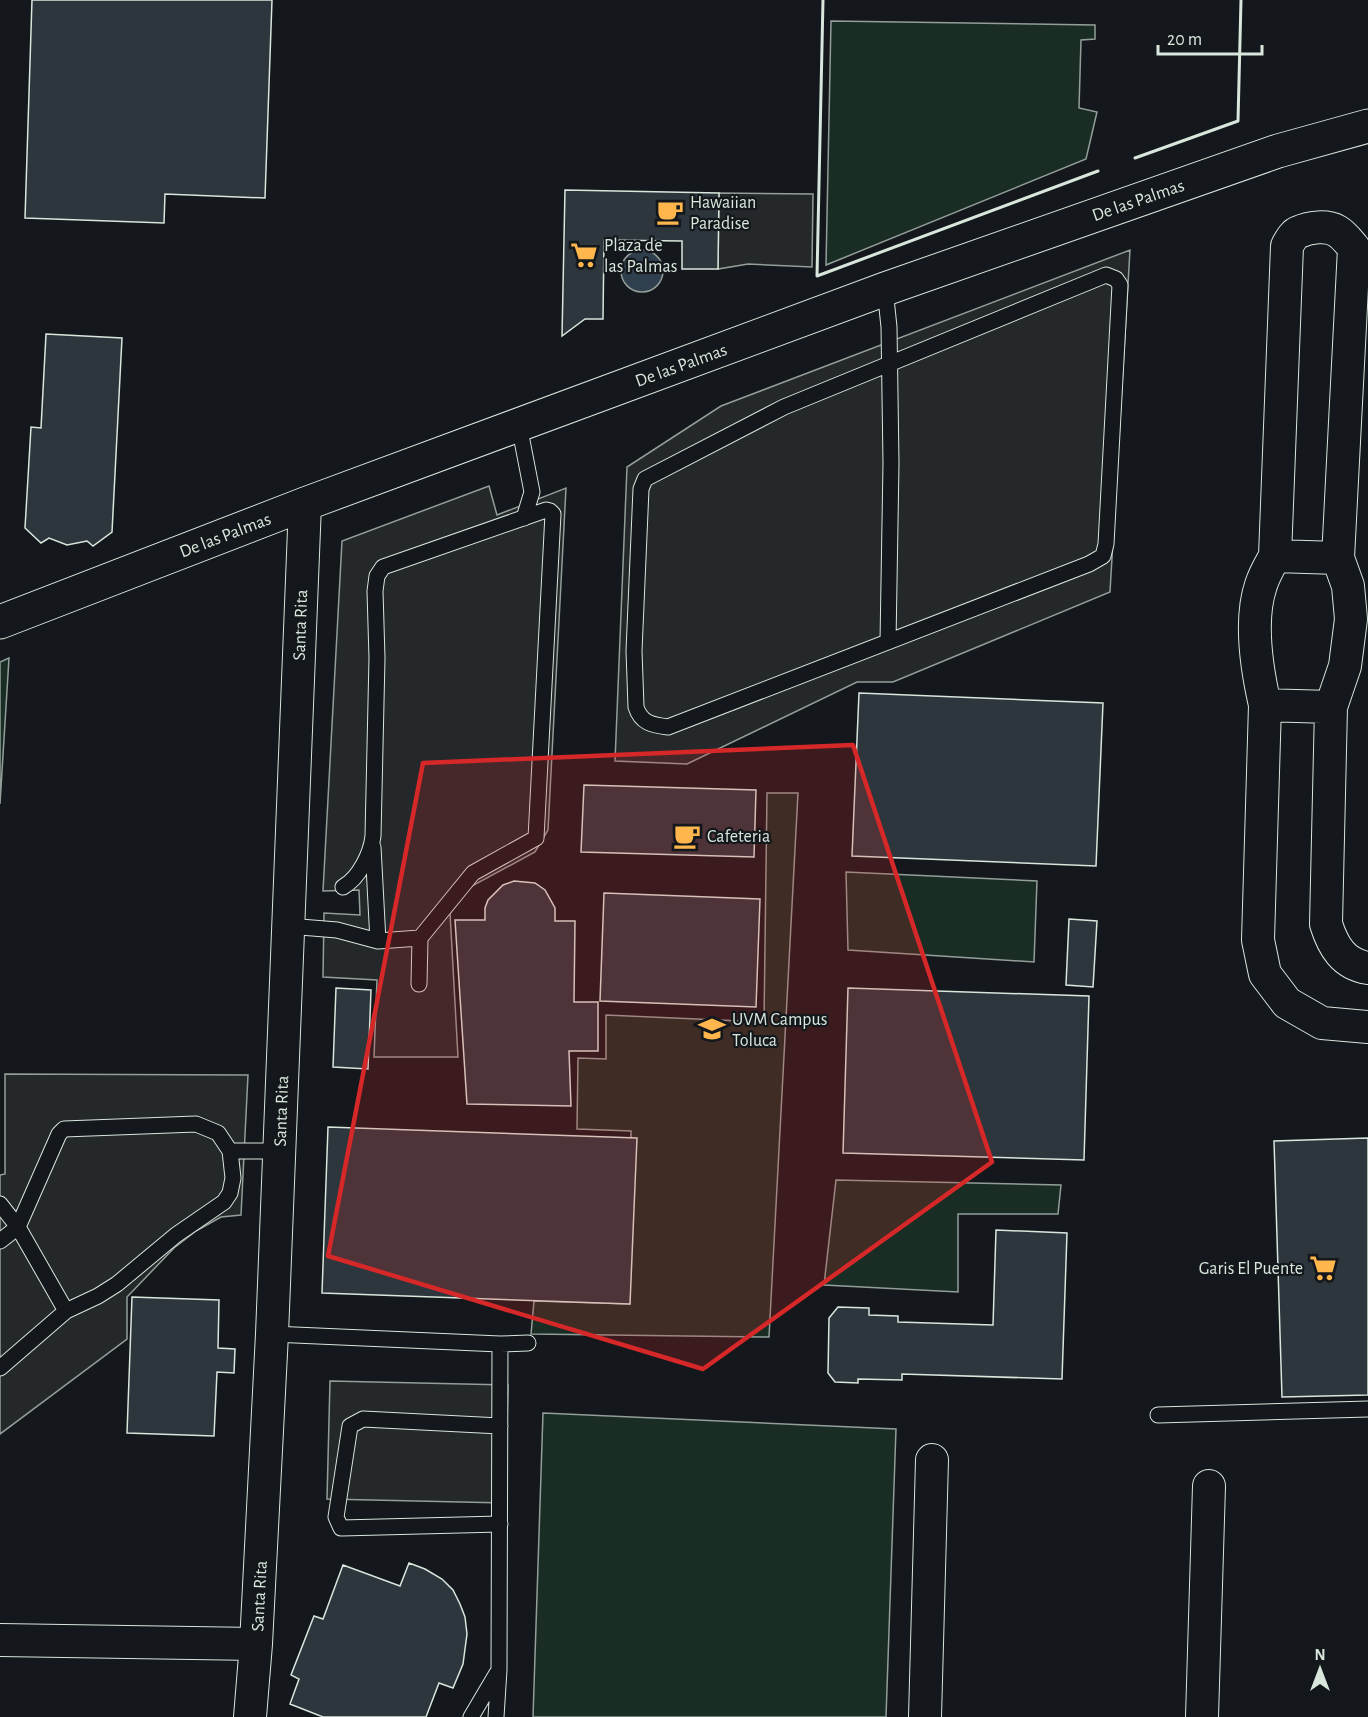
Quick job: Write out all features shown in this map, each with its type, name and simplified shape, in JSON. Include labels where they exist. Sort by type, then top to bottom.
[{"type":"street","name":"De las Palmas","points":[[0,622],[305,504],[885,289],[1278,151],[1368,126]]},
{"type":"street","points":[[1368,968],[1356,966],[1344,956],[1332,943],[1326,924],[1331,707],[1345,666],[1351,619],[1348,586],[1338,558],[1354,248],[1335,229],[1322,227],[1299,232],[1287,246],[1275,556],[1261,584],[1257,601],[1258,672],[1265,705],[1258,940],[1265,974],[1287,1003],[1322,1023],[1368,1027]]},
{"type":"street","name":"Santa Rita","points":[[250,1717],[256,1644],[272,1334],[305,504]]},
{"type":"street","points":[[1275,556],[1338,558]]},
{"type":"street","points":[[1265,705],[1331,707]]},
{"type":"street","points":[[924,1717],[932,1460]]},
{"type":"street","points":[[1202,1717],[1209,1486]]},
{"type":"street","points":[[0,1640],[256,1644]]},
{"type":"lane","points":[[1106,275],[1112,276],[1120,285],[1106,544],[1102,555],[1089,564],[668,727],[644,721],[639,716],[636,707],[634,651],[641,489],[645,479],[784,407],[889,364],[1106,275]]},
{"type":"lane","points":[[885,289],[889,327],[891,463],[888,642]]},
{"type":"lane","points":[[519,425],[532,492],[524,518]]},
{"type":"lane","points":[[378,941],[372,844],[377,658],[375,591],[378,572],[383,567],[546,510],[550,511],[553,514],[536,835],[534,840],[473,873],[420,939],[419,984]]},
{"type":"lane","points":[[343,887],[354,878],[372,844]]},
{"type":"lane","points":[[288,926],[338,930],[378,941],[420,939]]},
{"type":"lane","points":[[0,1241],[18,1227],[59,1134],[64,1129],[196,1124],[218,1133],[230,1151],[233,1178],[230,1193],[224,1202],[176,1236],[117,1284],[66,1311],[0,1368]]},
{"type":"lane","points":[[230,1151],[280,1151]]},
{"type":"lane","points":[[0,1204],[18,1227],[66,1311]]},
{"type":"lane","points":[[272,1334],[500,1344],[528,1343]]},
{"type":"lane","points":[[496,1717],[499,1670],[500,1344]]},
{"type":"lane","points":[[1158,1415],[1368,1409]]},
{"type":"lane","points":[[500,1426],[363,1419],[350,1426],[336,1517],[341,1528],[500,1524]]},
{"type":"lane","points":[[471,1717],[499,1670]]},
{"type":"highlighted area","points":[[853,745],[992,1162],[703,1369],[328,1256],[423,763]]},
{"type":"green space","points":[[831,21],[1095,25],[1095,39],[1081,40],[1079,108],[1097,112],[1086,159],[826,265]]},
{"type":"green space","points":[[9,658],[0,804],[0,662]]},
{"type":"green space","points":[[767,793],[798,793],[769,1337],[531,1334],[534,1301],[630,1304],[631,1131],[577,1129],[578,1058],[606,1059],[606,1015],[764,1022]]},
{"type":"green space","points":[[846,872],[1037,881],[1034,962],[848,950]]},
{"type":"green space","points":[[836,1180],[1061,1185],[1058,1214],[958,1214],[958,1292],[824,1285]]},
{"type":"green space","points":[[543,1413],[896,1429],[886,1717],[533,1717]]},
{"type":"shaded area","points":[[719,193],[813,194],[812,267],[748,264],[718,269]]},
{"type":"shaded area","points":[[1130,250],[1110,592],[893,682],[857,682],[687,764],[615,761],[627,467],[721,406]]},
{"type":"shaded area","points":[[489,486],[497,515],[566,488],[548,830],[535,852],[470,887],[450,913],[458,1057],[374,1057],[377,980],[323,977],[324,913],[360,915],[359,890],[323,891],[342,541]]},
{"type":"shaded area","points":[[5,1074],[248,1075],[241,1215],[221,1217],[196,1231],[174,1248],[127,1297],[127,1339],[0,1434],[0,1175],[5,1174]]},
{"type":"shaded area","points":[[330,1381],[508,1385],[505,1503],[327,1499]]},
{"type":"water","points":[[642,250],[657,256],[663,271],[657,286],[642,292],[627,286],[621,271],[627,256]]},
{"type":"building","points":[[32,0],[272,0],[265,198],[165,194],[164,223],[25,218]]},
{"type":"building","name":"Plaza de las Palmas","points":[[565,190],[719,193],[718,269],[682,269],[682,241],[604,240],[603,319],[585,319],[562,336]]},
{"type":"building","points":[[46,334],[122,338],[112,532],[93,546],[87,541],[67,545],[49,538],[41,543],[25,528],[31,427],[41,428]]},
{"type":"building","points":[[859,693],[1103,703],[1096,866],[852,856]]},
{"type":"building","points":[[584,785],[756,790],[754,857],[581,852]]},
{"type":"building","points":[[514,881],[535,883],[545,890],[555,908],[555,921],[575,921],[574,1002],[598,1002],[598,1051],[569,1051],[571,1106],[467,1104],[455,920],[485,920],[488,900],[503,885]]},
{"type":"building","points":[[604,893],[760,899],[756,1007],[600,1001]]},
{"type":"building","points":[[1069,919],[1097,921],[1093,987],[1066,985]]},
{"type":"building","points":[[336,988],[371,990],[368,1069],[333,1067]]},
{"type":"building","points":[[848,988],[1089,996],[1084,1160],[843,1153]]},
{"type":"building","points":[[328,1127],[637,1138],[630,1304],[322,1293]]},
{"type":"building","name":"Garis El Puente","points":[[1368,1138],[1368,1395],[1282,1397],[1274,1141]]},
{"type":"building","points":[[996,1230],[1067,1233],[1062,1379],[902,1374],[902,1380],[858,1379],[858,1383],[835,1382],[828,1373],[829,1318],[838,1307],[869,1308],[869,1315],[898,1316],[898,1322],[993,1325]]},
{"type":"building","points":[[132,1297],[219,1300],[218,1348],[235,1349],[234,1373],[217,1372],[214,1436],[127,1433]]},
{"type":"building","points":[[409,1563],[442,1579],[453,1590],[465,1617],[467,1634],[463,1664],[453,1688],[439,1683],[426,1717],[323,1717],[290,1704],[299,1679],[291,1675],[314,1616],[323,1619],[343,1565],[400,1586]]},
{"type":"wall","points":[[823,0],[817,276],[1098,171]]},
{"type":"wall","points":[[1135,158],[1238,121],[1241,0]]},
{"type":"place","name":"Hawaiian Paradise","points":[[670,212]]},
{"type":"place","name":"Plaza de las Palmas","points":[[584,255]]},
{"type":"place","name":"Cafeteria","points":[[687,836]]},
{"type":"place","name":"UVM Campus Toluca","points":[[712,1029]]},
{"type":"place","name":"Garis El Puente","points":[[1323,1268]]}]
